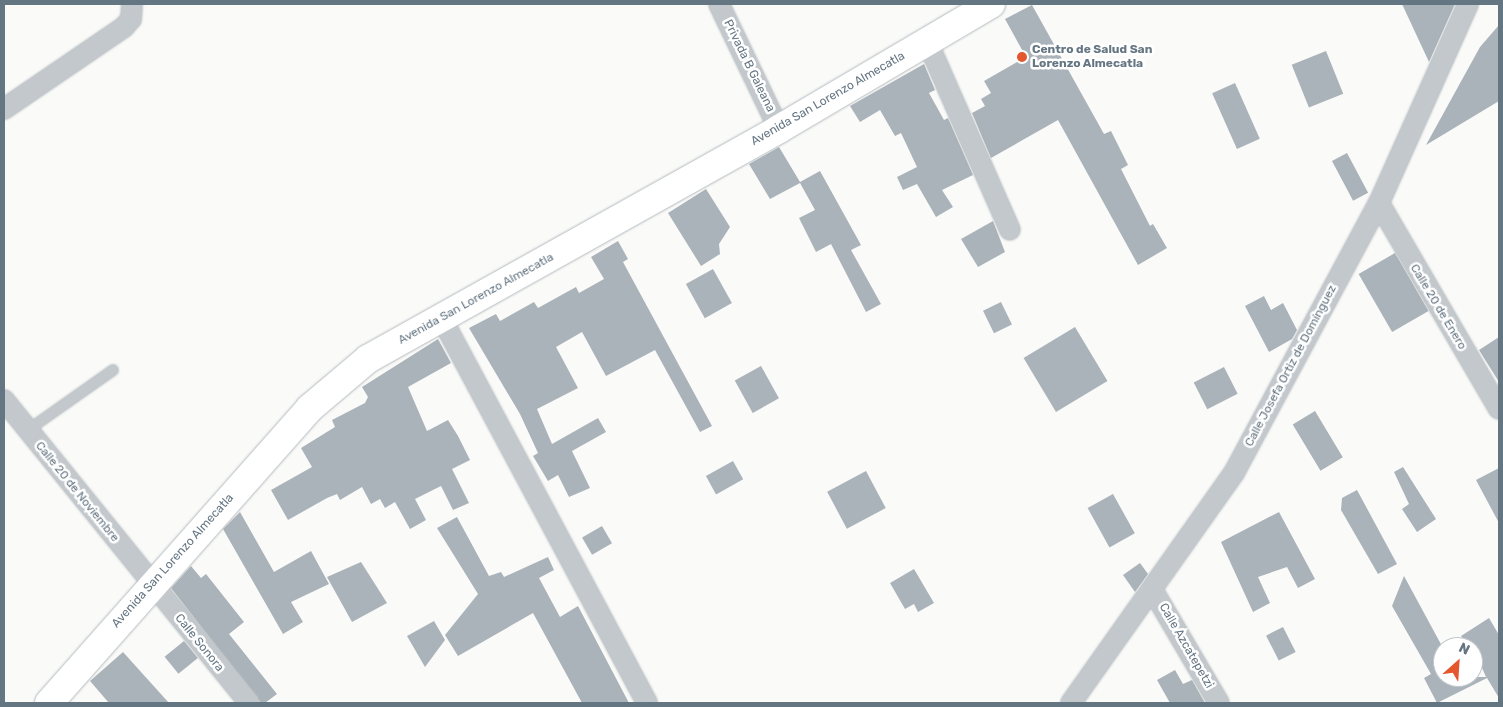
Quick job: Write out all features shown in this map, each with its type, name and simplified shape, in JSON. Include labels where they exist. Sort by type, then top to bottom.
[{"type":"main road","name":"Avenida San Lorenzo Almecatla","points":[[49,703],[150,584],[330,388],[368,359],[780,129],[991,4]]},
{"type":"street","points":[[4,109],[124,27],[131,19],[132,4]]},
{"type":"street","name":"Privada B Galeana","points":[[718,4],[780,129]]},
{"type":"street","name":"Calle Josefa Ortiz de Domínguez","points":[[1071,703],[1234,473],[1379,203],[1468,4]]},
{"type":"street","points":[[927,41],[1010,230]]},
{"type":"street","name":"Calle 20 de Enero","points":[[1379,203],[1499,409]]},
{"type":"street","points":[[442,319],[647,703]]},
{"type":"street","name":"Calle 20 de Noviembre","points":[[4,400],[150,584]]},
{"type":"street","name":"Calle Sonora","points":[[150,584],[249,703]]},
{"type":"street","name":"Calle Azcatepetzi","points":[[1152,588],[1220,703]]},
{"type":"lane","points":[[28,430],[113,370]]},
{"type":"building","points":[[1402,4],[1455,4],[1429,62]]},
{"type":"building","points":[[1032,5],[1104,134],[1111,131],[1128,165],[1121,169],[1150,226],[1153,224],[1167,248],[1138,265],[1058,120],[991,158],[972,113],[985,106],[981,99],[991,93],[984,81],[1026,57],[1005,19]]},
{"type":"building","points":[[1499,25],[1499,101],[1426,145],[1480,47]]},
{"type":"building","points":[[1326,51],[1343,94],[1309,108],[1292,65]]},
{"type":"building","points":[[924,64],[935,90],[929,93],[944,120],[948,118],[973,175],[942,190],[953,207],[936,217],[917,184],[903,190],[897,177],[917,167],[901,133],[895,136],[880,110],[860,122],[850,106]]},
{"type":"building","points":[[1235,83],[1260,139],[1237,149],[1212,93]]},
{"type":"building","points":[[779,147],[800,182],[820,171],[861,245],[851,250],[881,304],[866,312],[831,244],[816,252],[799,218],[815,210],[800,183],[770,199],[749,164]]},
{"type":"building","points":[[1347,153],[1368,193],[1353,201],[1332,161]]},
{"type":"building","points":[[706,189],[730,227],[719,244],[720,254],[701,266],[668,213]]},
{"type":"building","points":[[993,221],[1005,252],[978,267],[961,239]]},
{"type":"building","points":[[618,241],[628,259],[623,262],[712,426],[700,432],[655,350],[606,376],[582,332],[556,347],[578,388],[537,409],[552,444],[598,418],[606,432],[572,451],[590,488],[569,497],[558,475],[548,481],[533,456],[538,453],[520,414],[469,328],[496,314],[500,321],[534,302],[538,308],[576,287],[579,293],[604,279],[591,257]]},
{"type":"building","points":[[1395,253],[1428,311],[1392,332],[1359,274]]},
{"type":"building","points":[[713,269],[732,303],[705,318],[686,284]]},
{"type":"building","points":[[1264,296],[1271,310],[1283,303],[1297,330],[1292,339],[1269,352],[1245,306]]},
{"type":"building","points":[[1001,302],[1012,324],[994,333],[983,311]]},
{"type":"building","points":[[1075,327],[1107,381],[1056,412],[1024,358]]},
{"type":"building","points":[[1499,337],[1499,382],[1479,350]]},
{"type":"building","points":[[438,339],[451,363],[408,387],[427,431],[448,420],[458,436],[470,460],[452,469],[469,503],[453,510],[441,486],[415,499],[426,520],[410,529],[395,502],[385,508],[380,499],[371,504],[362,487],[340,500],[337,494],[327,498],[288,520],[271,490],[312,467],[301,448],[335,427],[332,420],[365,403],[368,397],[362,387]]},
{"type":"building","points":[[761,366],[779,398],[753,413],[735,381]]},
{"type":"building","points":[[1224,367],[1238,394],[1207,409],[1194,382]]},
{"type":"building","points":[[1315,411],[1343,457],[1321,471],[1293,424]]},
{"type":"building","points":[[733,461],[743,479],[716,494],[706,476]]},
{"type":"building","points":[[1403,467],[1436,519],[1417,532],[1402,509],[1409,504],[1394,472]]},
{"type":"building","points":[[1499,468],[1499,523],[1476,480]]},
{"type":"building","points":[[866,471],[886,508],[847,529],[827,492]]},
{"type":"building","points":[[1357,490],[1397,564],[1378,574],[1341,510],[1342,498]]},
{"type":"building","points":[[1113,494],[1135,533],[1109,547],[1088,508]]},
{"type":"building","points":[[240,512],[274,572],[311,551],[329,584],[291,602],[303,622],[283,634],[223,529]]},
{"type":"building","points":[[1279,512],[1315,579],[1298,588],[1287,567],[1258,577],[1270,603],[1253,612],[1221,542]]},
{"type":"building","points":[[457,517],[489,576],[501,572],[504,577],[548,557],[554,570],[539,578],[560,617],[578,606],[629,703],[582,703],[533,613],[458,656],[445,635],[478,594],[437,528]]},
{"type":"building","points":[[602,526],[612,543],[592,555],[582,538]]},
{"type":"building","points":[[361,562],[387,603],[352,622],[327,577]]},
{"type":"building","points":[[1140,563],[1148,574],[1135,592],[1123,575]]},
{"type":"building","points":[[191,566],[201,578],[206,574],[244,622],[229,634],[277,694],[265,703],[261,703],[171,588]]},
{"type":"building","points":[[914,569],[934,603],[918,612],[914,604],[905,609],[890,583]]},
{"type":"building","points":[[1404,576],[1437,637],[1433,637],[1433,687],[1469,687],[1437,703],[1424,678],[1431,674],[1392,606]]},
{"type":"building","points":[[1489,618],[1499,635],[1499,698],[1487,678],[1483,680],[1483,677],[1486,677],[1483,670],[1483,637],[1461,636]]},
{"type":"building","points":[[434,621],[445,640],[425,667],[407,636]]},
{"type":"building","points":[[1283,627],[1296,652],[1279,661],[1266,636]]},
{"type":"building","points":[[184,641],[198,658],[178,674],[165,657]]},
{"type":"building","points":[[123,652],[169,703],[109,703],[90,681]]},
{"type":"building","points":[[1175,670],[1183,684],[1192,680],[1205,703],[1170,703],[1157,680]]},
{"type":"place","name":"Centro de Salud San Lorenzo Almecatla","points":[[1022,57]]}]
